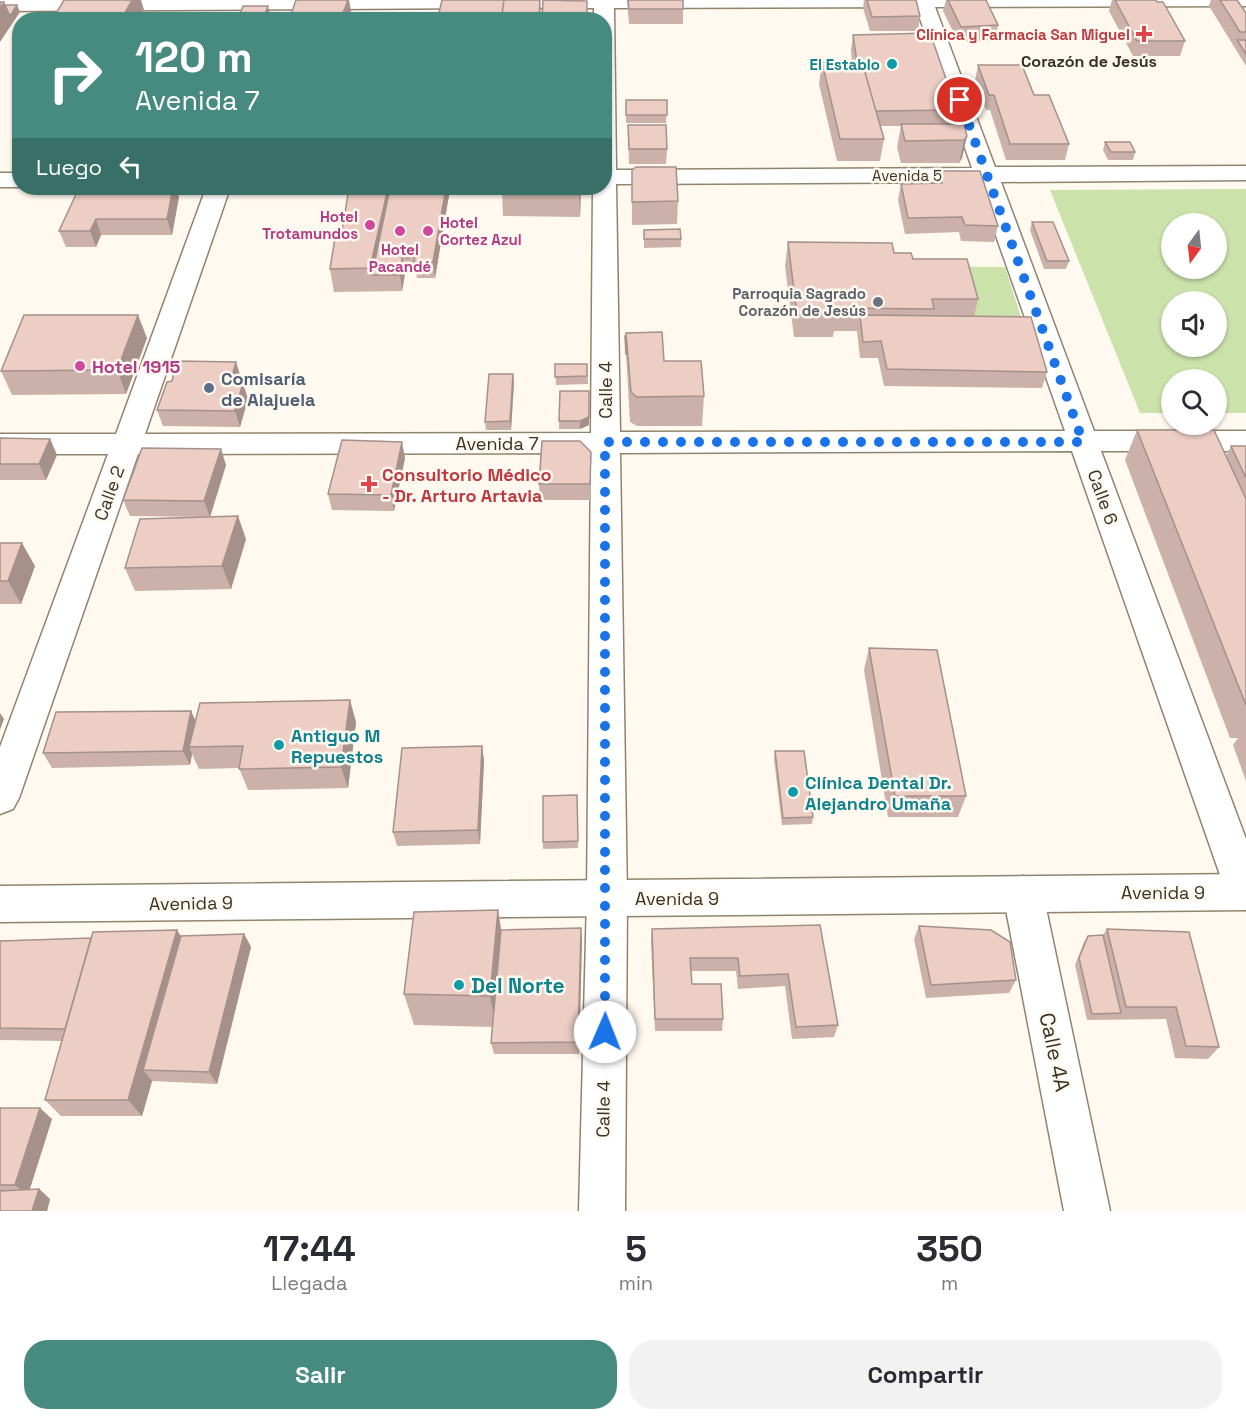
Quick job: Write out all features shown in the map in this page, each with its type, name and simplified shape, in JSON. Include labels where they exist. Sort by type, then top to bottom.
[{"type":"street","name":"Calle 6","points":[[923,0],[1246,892]]},
{"type":"street","points":[[1240,0],[1246,14]]},
{"type":"street","points":[[527,2],[1246,0]]},
{"type":"street","points":[[0,4],[134,2],[282,8],[505,2]]},
{"type":"street","name":"Avenida 5","points":[[612,177],[1246,173]]},
{"type":"street","name":"Calle 2","points":[[0,798],[215,195]]},
{"type":"street","name":"Calle 4","points":[[602,1211],[607,898],[605,195]]},
{"type":"street","name":"Avenida 7","points":[[0,444],[1246,441]]},
{"type":"street","name":"Avenida 9","points":[[0,904],[1246,892]]},
{"type":"street","name":"Calle 4A","points":[[1023,894],[1088,1211]]},
{"type":"green space","points":[[1246,189],[1246,413],[1227,413],[1227,369],[1161,369],[1161,413],[1140,413],[1050,190]]},
{"type":"green space","points":[[888,266],[1005,267],[1026,333],[929,332]]},
{"type":"building","points":[[64,0],[132,0],[125,12],[57,12]]},
{"type":"building","points":[[296,0],[348,0],[343,12],[292,12]]},
{"type":"building","points":[[442,0],[504,0],[502,12],[439,12]]},
{"type":"building","points":[[504,0],[540,0],[539,12],[502,12]]},
{"type":"building","points":[[543,0],[587,1],[587,12],[542,12]]},
{"type":"building","points":[[628,0],[683,0],[683,9],[629,9]]},
{"type":"building","points":[[867,0],[916,0],[920,16],[872,17]]},
{"type":"building","points":[[948,0],[986,0],[998,25],[961,27]]},
{"type":"building","points":[[1115,0],[1163,2],[1185,41],[1137,41]]},
{"type":"building","points":[[1220,0],[1237,0],[1246,13],[1246,32],[1240,32]]},
{"type":"building","points":[[5,5],[17,5],[12,12],[10,16]]},
{"type":"building","points":[[243,6],[268,6],[266,12],[241,12]]},
{"type":"building","points":[[930,33],[957,110],[876,111],[862,62],[857,62],[853,35]]},
{"type":"building","points":[[1237,40],[1246,40],[1246,54]]},
{"type":"building","points":[[822,62],[862,62],[884,139],[840,139]]},
{"type":"building","points":[[978,65],[1022,65],[1034,95],[1049,95],[1069,144],[1010,144],[994,95],[989,95]]},
{"type":"building","points":[[626,100],[667,100],[667,115],[626,115]]},
{"type":"building","points":[[901,124],[964,124],[967,136],[964,140],[905,141]]},
{"type":"building","points":[[628,125],[666,125],[667,149],[629,149]]},
{"type":"building","points":[[1105,142],[1130,142],[1135,152],[1111,152]]},
{"type":"building","points":[[636,167],[676,167],[678,201],[632,202],[632,170]]},
{"type":"building","points":[[940,171],[980,171],[998,226],[965,225],[962,217],[908,218],[901,184],[942,183]]},
{"type":"building","points":[[76,195],[172,195],[167,219],[96,219],[90,231],[59,231]]},
{"type":"building","points":[[348,195],[386,195],[370,268],[330,269],[335,238],[341,237]]},
{"type":"building","points":[[389,195],[445,195],[433,262],[414,262],[415,257],[402,258],[400,275],[372,275]]},
{"type":"building","points":[[1032,222],[1053,222],[1069,261],[1047,261]]},
{"type":"building","points":[[680,229],[681,239],[644,239],[644,230]]},
{"type":"building","points":[[788,242],[892,243],[894,253],[911,253],[913,259],[967,259],[978,299],[932,299],[934,309],[836,308],[837,314],[797,314]]},
{"type":"building","points":[[24,315],[138,315],[117,370],[1,371]]},
{"type":"building","points":[[860,315],[1031,317],[1047,372],[887,369],[881,341],[863,342]]},
{"type":"building","points":[[662,332],[664,361],[701,361],[704,396],[637,397],[631,392],[626,333]]},
{"type":"building","points":[[177,361],[236,362],[230,383],[243,383],[235,411],[157,410],[167,382],[172,381]]},
{"type":"building","points":[[555,364],[587,364],[587,376],[555,377]]},
{"type":"building","points":[[489,374],[513,374],[510,421],[485,422]]},
{"type":"building","points":[[560,391],[589,391],[589,417],[580,421],[559,421]]},
{"type":"building","points":[[1137,430],[1161,430],[1161,435],[1216,435],[1246,499],[1246,705]]},
{"type":"building","points":[[0,438],[50,439],[39,464],[0,464]]},
{"type":"building","name":"Consultorio Médico - Dr. Arturo Artavia","points":[[342,440],[402,442],[391,495],[328,494]]},
{"type":"building","points":[[542,441],[580,441],[591,452],[590,484],[539,484]]},
{"type":"building","points":[[1231,446],[1246,446],[1246,478]]},
{"type":"building","points":[[142,448],[221,449],[204,501],[123,500]]},
{"type":"building","points":[[238,516],[222,566],[125,568],[140,519]]},
{"type":"building","points":[[0,543],[22,543],[8,581],[0,581]]},
{"type":"building","points":[[869,648],[937,650],[966,796],[895,796]]},
{"type":"building","points":[[350,700],[341,767],[239,769],[243,746],[189,747],[200,703]]},
{"type":"building","points":[[191,711],[183,751],[43,753],[56,712]]},
{"type":"building","points":[[482,746],[478,830],[393,832],[402,748]]},
{"type":"building","name":"Clínica Dental Dr. Alejandro Umaña","points":[[775,751],[804,751],[813,817],[783,818]]},
{"type":"building","points":[[577,795],[578,841],[543,842],[543,796]]},
{"type":"building","points":[[498,910],[490,996],[404,994],[414,912]]},
{"type":"building","points":[[820,925],[838,1025],[796,1027],[788,974],[740,976],[738,958],[690,958],[692,984],[721,984],[723,1019],[655,1019],[652,929]]},
{"type":"building","points":[[919,926],[991,930],[1010,942],[1016,980],[931,985]]},
{"type":"building","points":[[581,928],[578,1042],[491,1043],[501,930]]},
{"type":"building","points":[[1107,929],[1189,932],[1219,1047],[1186,1046],[1176,1007],[1126,1007]]},
{"type":"building","points":[[177,930],[128,1100],[45,1100],[93,932]]},
{"type":"building","points":[[244,934],[209,1072],[143,1070],[181,936]]},
{"type":"building","points":[[1103,935],[1121,1013],[1092,1014],[1079,958],[1088,936]]},
{"type":"building","points":[[91,938],[65,1029],[0,1028],[0,941]]},
{"type":"building","points":[[0,1108],[40,1108],[15,1185],[0,1185]]},
{"type":"building","points":[[39,1189],[32,1211],[0,1211],[0,1191]]},
{"type":"place","name":"Clínica y Farmacia San Miguel","points":[[1144,34]]},
{"type":"place","name":"El Establo","points":[[892,64]]},
{"type":"place","name":"Hotel Trotamundos","points":[[370,225]]},
{"type":"place","name":"Hotel Pacandé","points":[[400,231]]},
{"type":"place","name":"Hotel Cortez Azul","points":[[428,231]]},
{"type":"place","name":"Parroquia Sagrado Corazón de Jesús","points":[[878,302]]},
{"type":"place","name":"Hotel 1915","points":[[80,366]]},
{"type":"place","name":"Comisaría de Alajuela","points":[[209,388]]},
{"type":"place","name":"Consultorio Médico - Dr. Arturo Artavia","points":[[369,484]]},
{"type":"place","name":"Antiguo M Repuestos","points":[[279,745]]},
{"type":"place","name":"Clínica Dental Dr. Alejandro Umaña","points":[[793,792]]},
{"type":"place","name":"Del Norte","points":[[459,985]]},
{"type":"district","name":"Corazón de Jesús","points":[[1089,61]]},
{"type":"route","points":[[605,1032],[607,898],[605,442],[1083,442],[960,100]]}]
